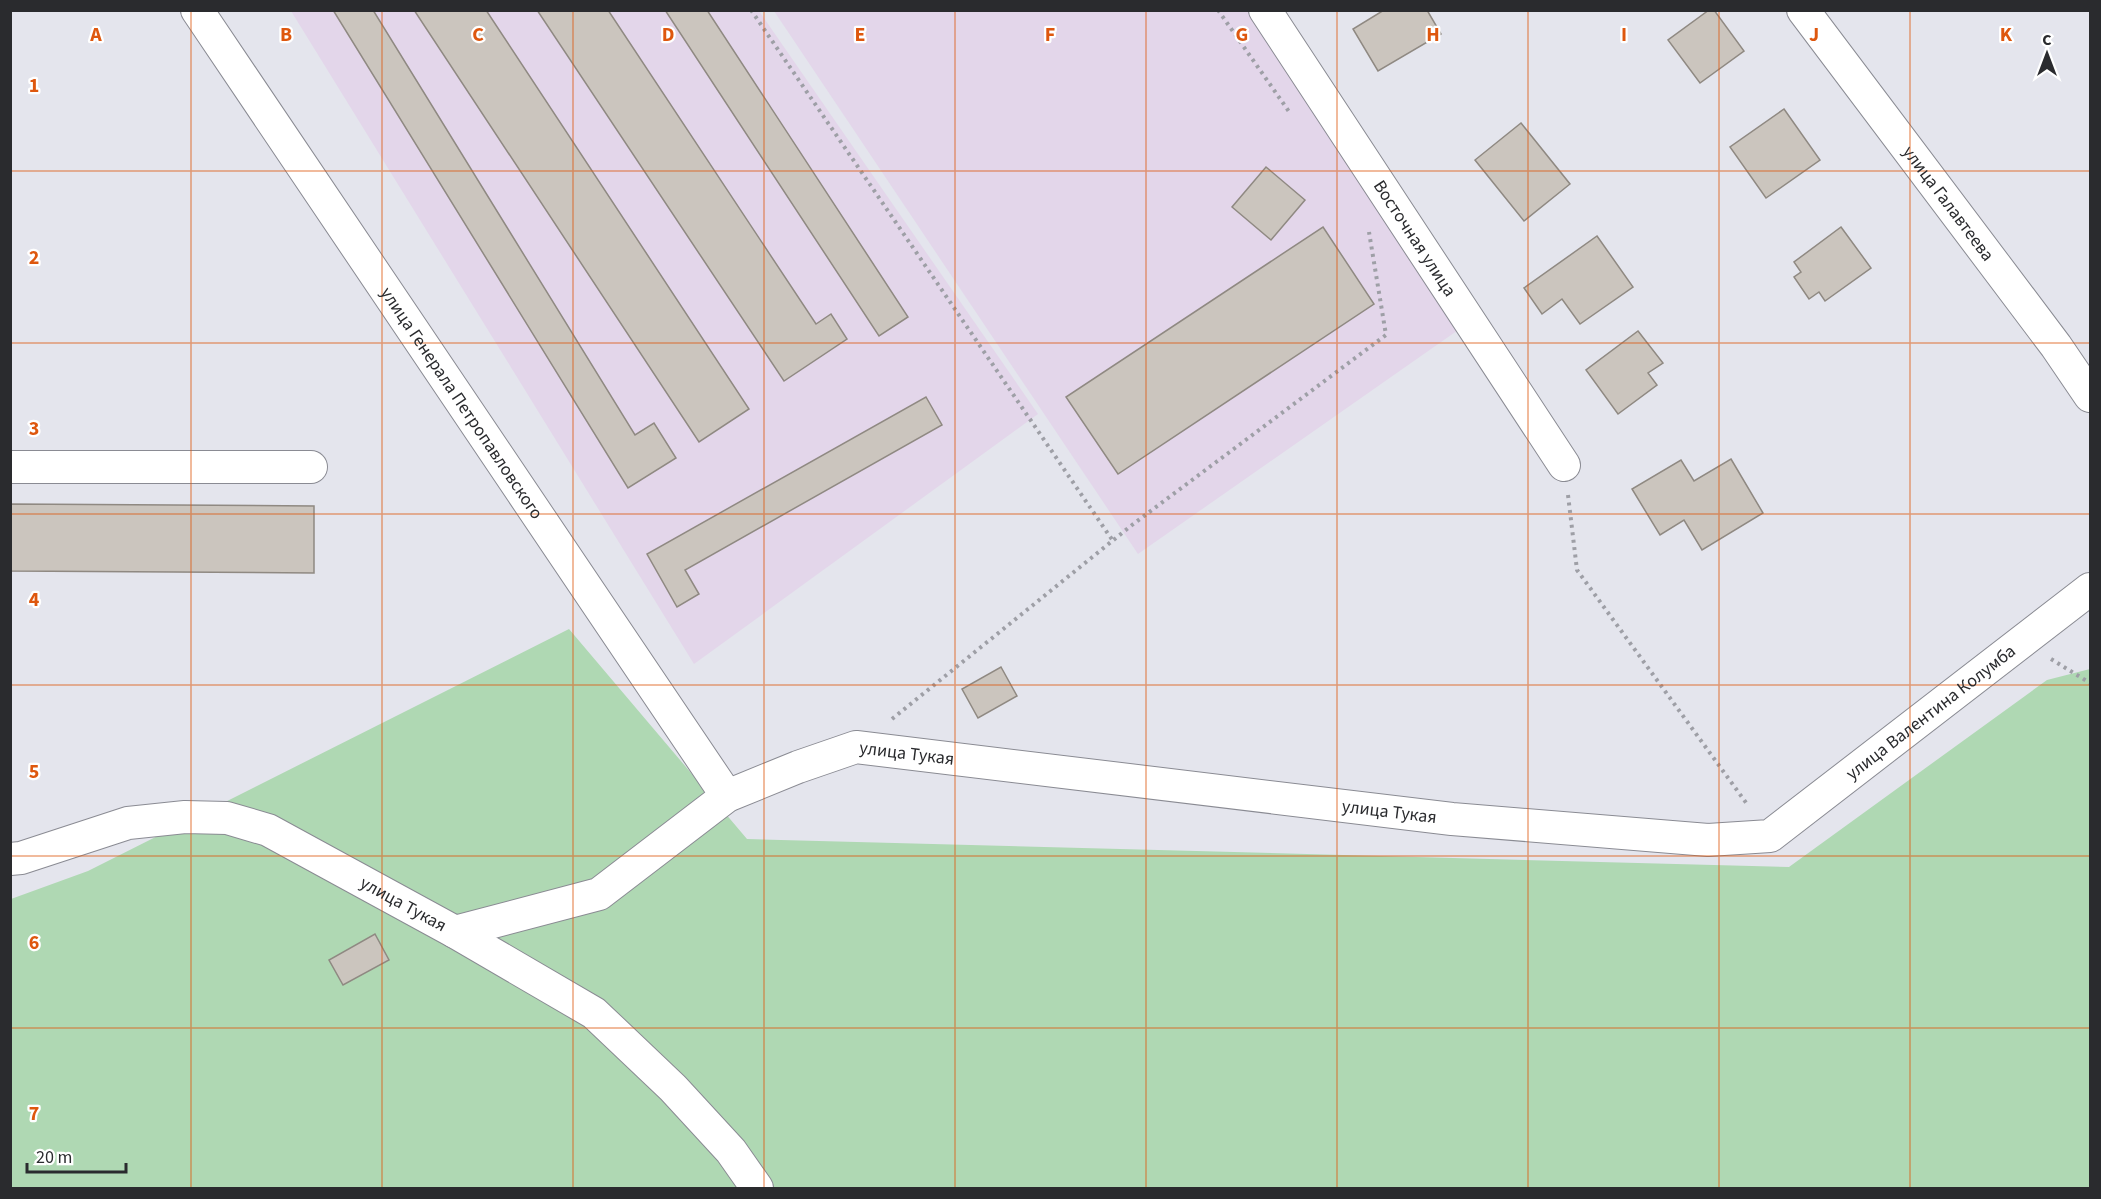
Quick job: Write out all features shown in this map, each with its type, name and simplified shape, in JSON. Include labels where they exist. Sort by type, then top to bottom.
[{"type":"street","name":"улица Генерала Петропавловского","points":[[197,10],[727,796]]},
{"type":"street","name":"Восточная улица","points":[[1265,10],[1564,465]]},
{"type":"street","name":"улица Галавтеева","points":[[1803,10],[2056,346],[2091,396]]},
{"type":"street","points":[[10,467],[311,467]]},
{"type":"street","name":"улица Валентина Колумба","points":[[1770,836],[2022,641],[2085,600]]},
{"type":"street","name":"улица Тукая","points":[[10,859],[21,858],[128,823],[185,817],[227,818],[268,830],[455,932],[599,894],[727,796],[798,767],[856,747],[1452,819],[1708,840],[1770,836]]},
{"type":"street","points":[[455,932],[594,1013],[673,1088],[731,1151],[757,1188]]},
{"type":"path","points":[[751,10],[1113,541]]},
{"type":"path","points":[[1218,10],[1293,116]]},
{"type":"path","points":[[856,747],[1113,541],[1386,334],[1370,234],[1364,224]]},
{"type":"path","points":[[1564,465],[1577,570],[1770,836]]},
{"type":"path","points":[[2022,641],[2091,683]]},
{"type":"shaded area","points":[[291,11],[759,11],[1038,414],[694,664]]},
{"type":"shaded area","points":[[774,11],[1248,11],[1461,328],[1138,554]]},
{"type":"green space","points":[[569,629],[747,839],[1789,867],[2047,680],[2090,669],[2090,1188],[11,1188],[11,899],[88,871]]},
{"type":"building","points":[[333,10],[373,10],[635,435],[654,423],[676,458],[628,488]]},
{"type":"building","points":[[414,10],[486,10],[749,409],[699,442]]},
{"type":"building","points":[[537,10],[608,10],[816,324],[831,314],[847,339],[784,381]]},
{"type":"building","points":[[665,10],[707,10],[908,317],[879,336]]},
{"type":"building","points":[[1384,10],[1427,10],[1441,34],[1378,71],[1353,29]]},
{"type":"building","points":[[1709,10],[1714,10],[1744,51],[1700,83],[1668,40]]},
{"type":"building","points":[[1784,109],[1820,160],[1766,198],[1730,147]]},
{"type":"building","points":[[1521,123],[1570,184],[1524,221],[1475,160]]},
{"type":"building","points":[[1266,167],[1305,200],[1271,240],[1232,207]]},
{"type":"building","points":[[1323,227],[1374,304],[1118,474],[1066,397]]},
{"type":"building","points":[[1841,227],[1871,268],[1825,301],[1819,292],[1809,299],[1794,277],[1801,272],[1794,262]]},
{"type":"building","points":[[1597,236],[1633,287],[1580,324],[1562,299],[1542,314],[1524,288]]},
{"type":"building","points":[[1638,331],[1663,363],[1648,373],[1657,385],[1618,414],[1586,370]]},
{"type":"building","points":[[926,397],[942,425],[685,570],[699,594],[677,607],[647,554]]},
{"type":"building","points":[[1731,459],[1763,513],[1702,550],[1684,520],[1660,535],[1632,489],[1681,460],[1694,481]]},
{"type":"building","points":[[10,504],[314,506],[314,573],[10,571]]},
{"type":"building","points":[[1001,667],[1017,696],[978,718],[962,689]]},
{"type":"building","points":[[375,934],[389,960],[343,985],[329,960]]}]
